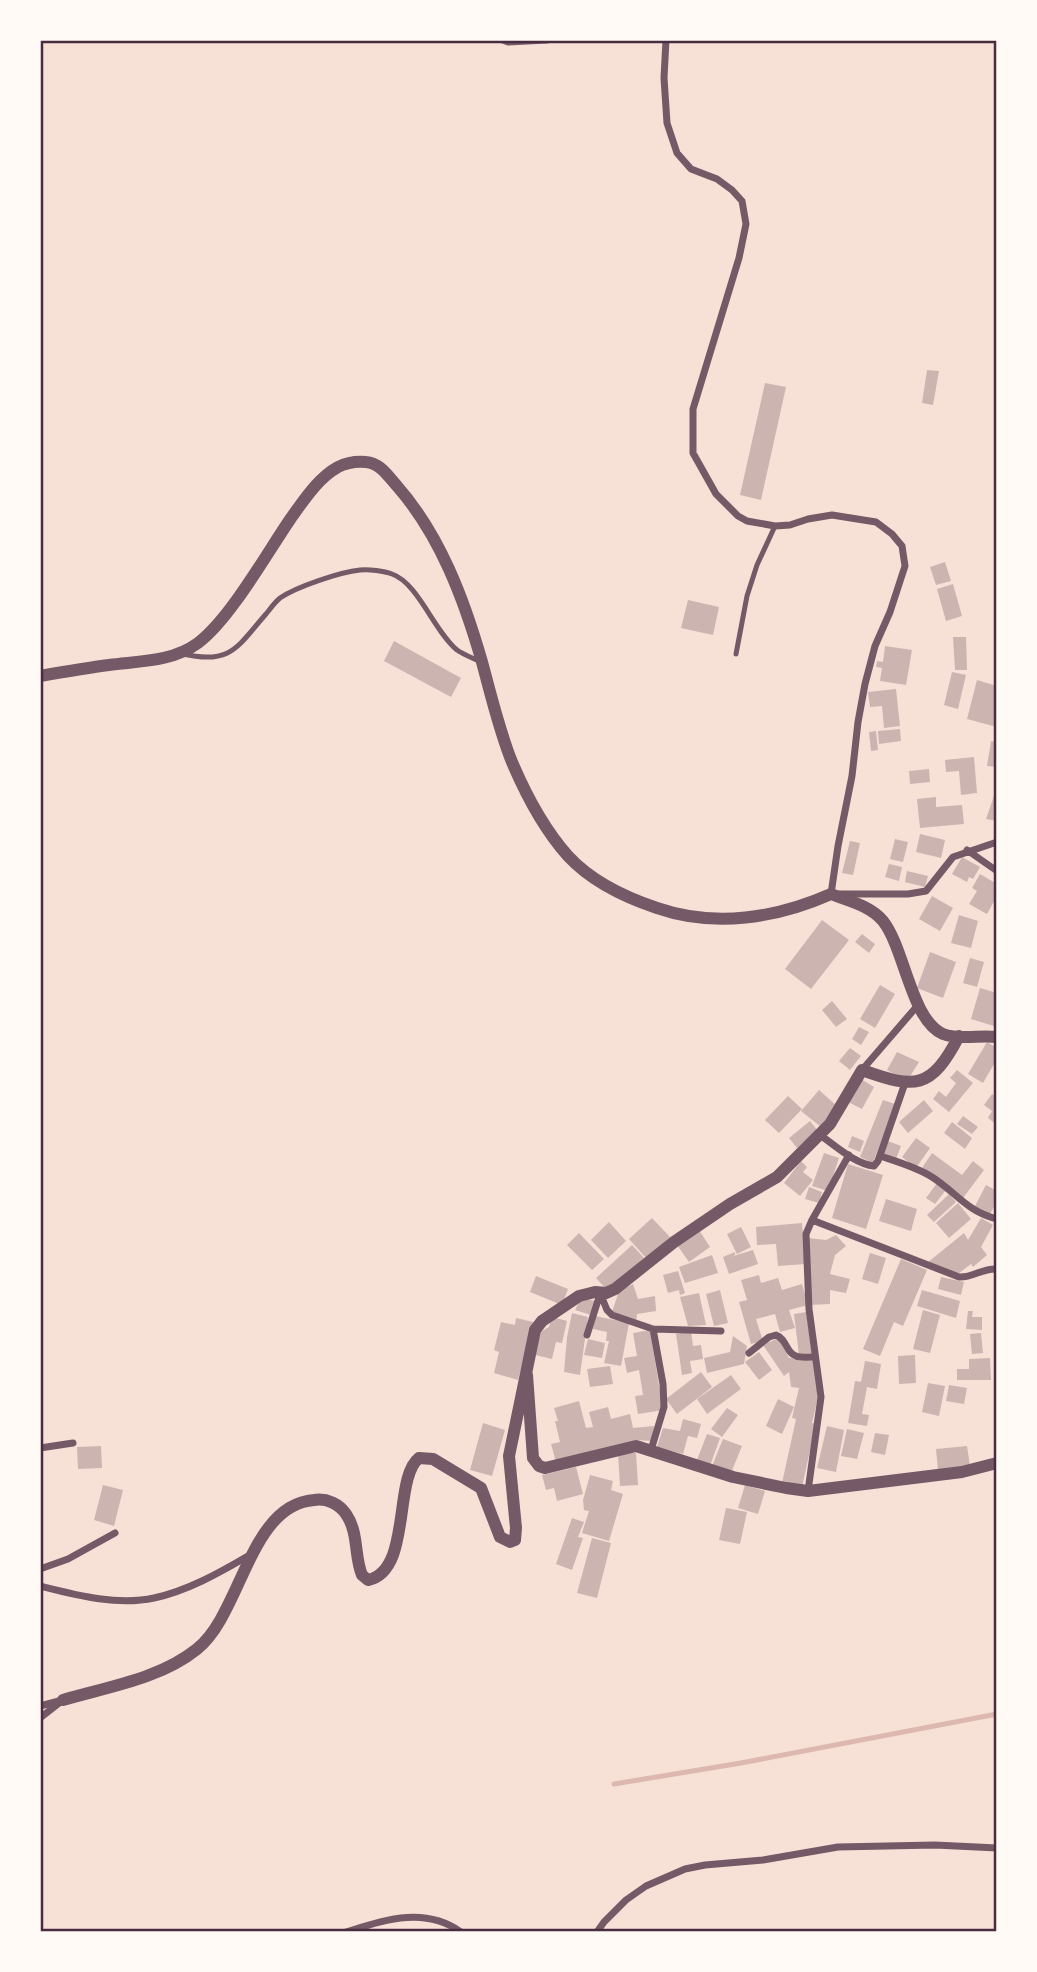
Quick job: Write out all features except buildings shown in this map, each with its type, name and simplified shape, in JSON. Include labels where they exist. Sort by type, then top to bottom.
[{"type":"street","points":[[503,40],[508,43],[547,40]]},
{"type":"street","points":[[666,40],[664,78],[667,123],[677,153],[691,169],[717,179],[732,190],[742,201],[746,224],[739,258],[693,409],[693,453],[716,494],[738,516],[747,521],[775,526],[790,525],[832,515],[876,522],[902,546],[905,566],[875,646],[865,684],[831,894]]},
{"type":"street","points":[[40,676],[155,660],[180,654],[198,643],[213,629],[304,499],[324,477],[339,466],[369,462],[383,469],[404,494],[424,523],[456,586],[511,761],[529,798],[548,830],[568,855],[604,885],[631,899],[689,916],[718,919],[768,916],[809,904],[831,894],[908,894],[926,891],[953,857],[967,850],[997,842]]},
{"type":"street","points":[[967,850],[997,871]]},
{"type":"street","points":[[831,894],[862,906],[884,922],[918,1005],[937,1030],[959,1037],[997,1037]]},
{"type":"street","points":[[40,1706],[168,1667],[197,1649],[212,1633],[227,1608],[261,1537],[290,1508],[306,1500],[320,1499],[341,1508],[348,1517],[356,1538],[362,1575],[368,1580],[375,1578],[386,1567],[396,1546],[410,1469],[413,1462],[424,1457],[447,1467],[481,1488],[500,1537],[510,1542],[514,1540],[516,1528],[509,1456],[531,1337],[542,1321],[585,1293],[606,1293],[615,1289],[674,1242],[730,1204],[777,1177],[820,1135],[838,1112],[862,1070],[918,1005]]},
{"type":"street","points":[[862,1070],[905,1083],[924,1079],[942,1066],[959,1037]]},
{"type":"street","points":[[820,1135],[849,1155],[871,1166],[877,1164],[905,1083]]},
{"type":"street","points":[[808,1491],[821,1398],[808,1309],[806,1234],[849,1155]]},
{"type":"street","points":[[880,1156],[935,1179],[975,1212],[997,1219]]},
{"type":"street","points":[[812,1220],[959,1278],[966,1278],[984,1269],[997,1269]]},
{"type":"street","points":[[600,1293],[612,1315],[653,1329],[720,1331]]},
{"type":"street","points":[[587,1335],[600,1293]]},
{"type":"street","points":[[651,1450],[664,1407],[663,1384],[653,1329]]},
{"type":"street","points":[[749,1353],[769,1337],[776,1335],[782,1337],[791,1354],[796,1357],[815,1357]]},
{"type":"street","points":[[526,1364],[533,1458],[539,1466],[552,1468],[636,1446],[733,1477],[808,1491],[962,1472],[997,1463]]},
{"type":"street","points":[[40,1448],[73,1443]]},
{"type":"street","points":[[40,1569],[68,1559],[115,1533]]},
{"type":"street","points":[[40,1586],[107,1600],[154,1598],[212,1576],[252,1554]]},
{"type":"street","points":[[40,1718],[63,1700]]},
{"type":"street","points":[[597,1932],[626,1900],[646,1886],[685,1869],[764,1860],[838,1847],[935,1845],[997,1849]]},
{"type":"street","points":[[346,1932],[405,1916],[426,1917],[450,1924],[461,1932]]},
{"type":"lane","points":[[736,654],[747,596],[757,565],[775,526]]},
{"type":"lane","points":[[180,654],[218,658],[236,649],[279,599],[322,579],[361,569],[393,574],[414,590],[425,611],[458,651],[482,662]]},
{"type":"waterway","points":[[614,1784],[741,1763],[997,1714]]}]
